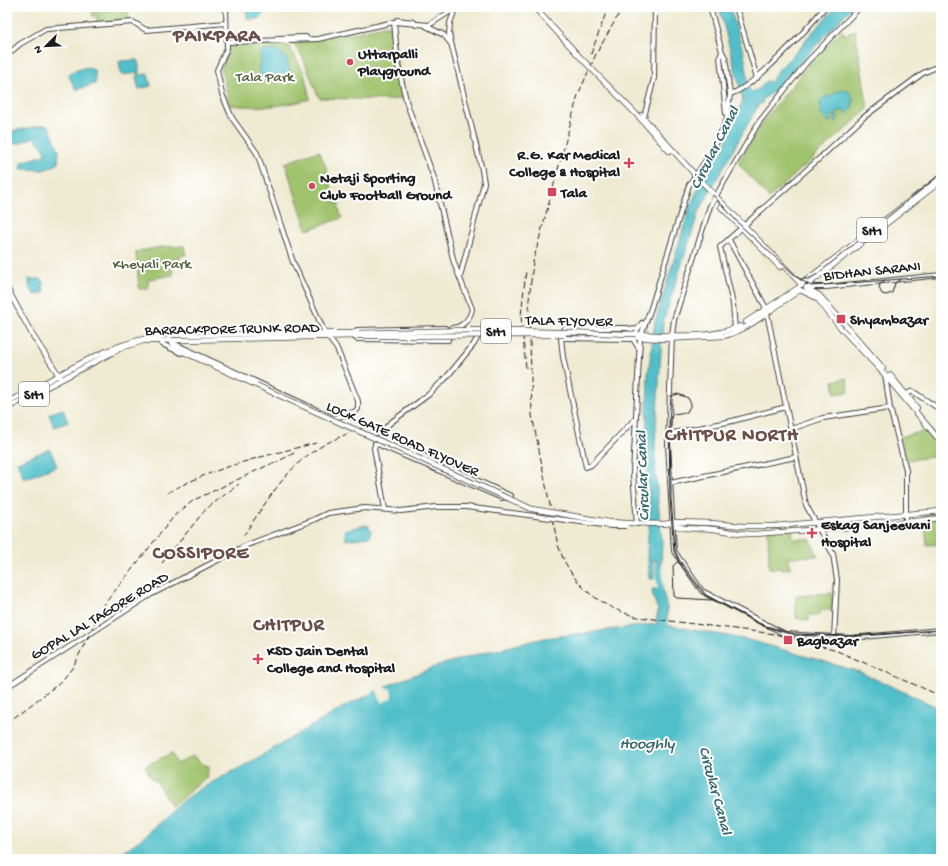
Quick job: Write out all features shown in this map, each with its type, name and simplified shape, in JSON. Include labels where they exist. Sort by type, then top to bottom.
[{"type":"main road","points":[[534,7],[580,58],[644,120],[743,228],[803,287],[817,298],[838,325],[905,396],[941,442]]},
{"type":"main road","points":[[538,7],[640,116]]},
{"type":"main road","name":"SH1","points":[[803,287],[824,265],[941,176]]},
{"type":"main road","name":"SH1","points":[[638,336],[672,337],[713,334],[735,330],[803,287],[941,181]]},
{"type":"main road","points":[[803,287],[819,295],[941,438]]},
{"type":"main road","points":[[7,288],[34,336],[60,377]]},
{"type":"main road","name":"TALA FLYOVER","points":[[355,334],[466,330],[638,336]]},
{"type":"main road","name":"BARRACKPORE TRUNK ROAD","points":[[169,339],[325,333],[355,334]]},
{"type":"main road","name":"BARRACKPORE TRUNK ROAD","points":[[7,402],[121,348],[143,341],[159,338],[329,338],[355,334]]},
{"type":"main road","name":"TALA FLYOVER","points":[[355,334],[638,336]]},
{"type":"main road","name":"LOCK GATE ROAD FLYOVER","points":[[169,339],[176,348],[345,426],[532,509],[627,524],[672,524]]},
{"type":"main road","name":"BARRACKPORE TRUNK ROAD","points":[[7,408],[60,377]]},
{"type":"main road","points":[[672,524],[677,522],[743,526],[816,522],[941,511]]},
{"type":"main road","points":[[672,524],[677,527],[712,528],[742,534],[820,529],[941,518]]},
{"type":"street","points":[[159,338],[162,344],[170,348],[329,420],[354,412],[358,409],[358,401],[337,349],[325,333],[284,239],[257,153],[232,118],[222,94],[217,70],[227,41],[226,7]]},
{"type":"street","points":[[644,120],[654,78],[655,7]]},
{"type":"street","points":[[636,524],[633,474],[638,336],[648,316],[683,201],[695,177],[713,150],[727,118],[730,94],[725,57],[722,52],[710,7]]},
{"type":"street","points":[[736,7],[756,79]]},
{"type":"street","points":[[730,94],[737,92],[756,79],[825,7]]},
{"type":"street","points":[[860,7],[807,62],[759,122],[710,206],[674,320],[672,337],[669,434],[674,551],[702,591],[785,634],[834,638],[941,630]]},
{"type":"street","points":[[425,26],[434,23],[456,8]]},
{"type":"street","points":[[456,8],[450,29],[452,46],[484,183],[460,277]]},
{"type":"street","points":[[227,41],[316,37],[401,19],[414,22],[416,25]]},
{"type":"street","points":[[7,55],[20,44],[46,29],[133,22],[146,30],[226,23]]},
{"type":"street","points":[[227,41],[318,39],[394,22],[425,26],[444,35],[452,46]]},
{"type":"street","points":[[394,22],[398,66],[407,104],[434,178],[447,240],[472,311],[467,320],[461,326],[449,328],[357,330],[355,334],[357,339],[448,340],[449,328]]},
{"type":"street","points":[[722,52],[720,57],[727,118]]},
{"type":"street","points":[[735,330],[733,304],[720,247],[743,228],[767,204],[864,117],[923,74],[941,65]]},
{"type":"street","points":[[729,240],[767,310],[806,505],[833,554],[837,580],[834,638]]},
{"type":"street","name":"BIDHAN SARANI","points":[[803,287],[826,288],[941,275]]},
{"type":"street","points":[[635,420],[592,464],[586,467],[563,357],[561,338],[564,328],[626,328],[637,330],[648,316]]},
{"type":"street","points":[[385,509],[374,448],[375,443],[390,423],[419,402],[446,378],[474,344],[479,335]]},
{"type":"street","points":[[561,338],[633,339],[638,347]]},
{"type":"street","points":[[169,339],[335,419]]},
{"type":"street","points":[[884,374],[890,408],[906,470],[906,521]]},
{"type":"street","points":[[905,396],[912,391],[941,410]]},
{"type":"street","points":[[669,434],[732,421],[786,407]]},
{"type":"street","points":[[791,430],[823,418],[890,408]]},
{"type":"street","points":[[375,443],[502,498],[511,496],[379,436]]},
{"type":"street","points":[[670,483],[796,457]]},
{"type":"street","name":"GOPAL LAL TAGORE ROAD","points":[[7,687],[150,595],[246,545],[328,513],[365,508],[407,510],[436,507],[466,507],[611,526],[627,524]]},
{"type":"green space","points":[[97,7],[128,7],[129,22],[97,24],[97,16],[93,16],[92,10],[97,9]]},
{"type":"green space","name":"Uttarpalli Playground","points":[[383,26],[392,26],[403,98],[391,100],[319,98],[302,56],[291,41],[359,32]]},
{"type":"green space","points":[[842,30],[845,35],[855,30],[868,109],[769,198],[738,163],[763,121],[812,61]]},
{"type":"green space","name":"Tala Park","points":[[261,44],[289,46],[304,73],[310,99],[289,104],[270,106],[230,105],[221,70],[230,47],[254,46]]},
{"type":"green space","name":"Netaji Sporting Club Football Ground","points":[[319,151],[326,167],[335,202],[338,202],[340,206],[338,208],[342,218],[307,230],[285,163]]},
{"type":"green space","name":"Kheyali Park","points":[[184,246],[186,255],[180,256],[180,260],[171,261],[173,275],[150,279],[148,280],[149,289],[139,289],[136,252],[161,247]]},
{"type":"green space","points":[[847,378],[849,392],[835,394],[833,381]]},
{"type":"green space","points":[[930,430],[941,444],[941,451],[934,457],[907,460],[899,437]]},
{"type":"green space","points":[[941,513],[941,544],[927,545],[924,515]]},
{"type":"green space","points":[[792,527],[793,539],[810,539],[818,556],[789,557],[790,569],[769,568],[768,528]]},
{"type":"green space","points":[[832,593],[832,610],[821,610],[819,615],[809,615],[809,621],[796,618],[796,596]]},
{"type":"green space","points":[[172,753],[177,764],[193,756],[202,764],[209,766],[206,778],[171,807],[156,780],[152,779],[145,766]]},
{"type":"water","points":[[246,7],[270,7],[258,19],[247,19]]},
{"type":"water","points":[[719,7],[730,7],[745,58],[749,90],[752,92],[759,89],[766,81],[771,82],[778,70],[802,46],[806,39],[836,7],[852,7],[776,89],[762,100],[762,104],[759,104],[699,211],[663,322],[655,443],[656,479],[662,543],[661,567],[656,567],[656,560],[653,560],[654,579],[650,579],[647,550],[650,511],[646,445],[648,374],[655,322],[690,207],[698,189],[723,149],[743,100]]},
{"type":"water","points":[[277,50],[283,54],[287,60],[290,75],[283,79],[276,80],[261,79],[258,68],[261,64],[260,54],[264,51]]},
{"type":"water","points":[[137,60],[139,65],[139,73],[121,75],[119,61]]},
{"type":"water","points":[[88,67],[95,71],[95,84],[76,90],[69,76],[71,72]]},
{"type":"water","points":[[148,74],[151,86],[139,89],[136,78],[137,75]]},
{"type":"water","points":[[842,89],[847,90],[852,96],[853,106],[849,112],[845,114],[843,110],[835,114],[839,117],[835,123],[836,117],[831,115],[831,121],[829,122],[821,113],[820,103],[825,96],[828,97]]},
{"type":"water","points":[[44,125],[49,126],[59,150],[58,164],[44,170],[21,169],[22,162],[45,155],[44,149],[34,137],[20,143],[7,144],[7,132]]},
{"type":"water","points":[[29,279],[41,279],[43,282],[44,293],[35,295],[29,287]]},
{"type":"water","points":[[63,409],[68,422],[54,427],[49,414]]},
{"type":"water","points":[[50,449],[57,466],[24,479],[17,462]]},
{"type":"water","points":[[365,525],[369,526],[371,532],[369,537],[346,540],[345,530]]},
{"type":"water","name":"Hooghly","points":[[653,588],[656,590],[662,588],[667,608],[667,625],[749,640],[860,672],[941,709],[941,859],[112,859],[144,837],[182,801],[202,788],[252,761],[344,707],[386,686],[437,666],[474,655],[545,638],[656,624],[658,610],[652,593]]},
{"type":"pier","points":[[385,685],[387,689],[390,688],[393,697],[382,703],[376,689]]},
{"type":"waterway","name":"Circular Canal","points":[[658,566],[660,591]]},
{"type":"waterway","name":"Circular Canal","points":[[656,567],[661,567],[662,588],[659,589],[656,567]]},
{"type":"tram line","points":[[800,279],[808,279],[816,275],[941,174]]},
{"type":"tram line","points":[[713,195],[742,227],[798,278],[811,286],[941,276]]},
{"type":"tram line","points":[[885,280],[880,284],[879,288],[882,294],[886,295],[892,293],[895,283],[901,279]]},
{"type":"tram line","points":[[678,394],[688,398],[691,404],[687,412],[673,414],[670,418],[671,498],[675,551],[680,561],[706,595],[763,625],[794,634],[849,636],[941,630],[849,637],[793,635],[763,626],[705,596],[679,562],[674,551],[670,498],[669,420],[671,396],[678,394]]},
{"type":"tram line","points":[[682,564],[677,562],[673,566],[674,596],[677,598],[712,600]]},
{"type":"railway","points":[[591,54],[608,7]]},
{"type":"railway","points":[[623,7],[596,54],[578,95],[533,262],[529,300],[532,415],[557,541],[562,556],[569,569],[587,591],[610,607],[623,613],[638,617],[775,634],[837,651],[941,696]]},
{"type":"railway","points":[[526,270],[521,316],[526,368]]},
{"type":"railway","points":[[243,536],[282,480],[301,461],[324,445],[366,426]]},
{"type":"railway","points":[[167,493],[221,469],[316,443]]},
{"type":"railway","points":[[273,464],[296,452]]},
{"type":"railway","points":[[7,723],[61,682],[73,667],[103,606],[175,515],[194,500],[277,461]]},
{"type":"railway","points":[[162,563],[206,509],[239,484]]},
{"type":"place","name":"Uttarpalli Playground","points":[[350,62]]},
{"type":"place","name":"R.G. Kar Medical College & Hospital","points":[[629,163]]},
{"type":"place","name":"Netaji Sporting Club Football Ground","points":[[312,186]]},
{"type":"place","name":"Tala","points":[[552,192]]},
{"type":"place","name":"Shyambazar","points":[[841,319]]},
{"type":"place","name":"Eskag Sanjeevani Hospital","points":[[812,533]]},
{"type":"place","name":"Bagbazar","points":[[788,640]]},
{"type":"place","name":"KSD Jain Dental College and Hospital","points":[[258,659]]},
{"type":"district","name":"PAIKPARA","points":[[217,34]]},
{"type":"district","name":"CHITPUR NORTH","points":[[732,433]]},
{"type":"district","name":"COSSIPORE","points":[[201,551]]},
{"type":"district","name":"CHITPUR","points":[[289,623]]}]
